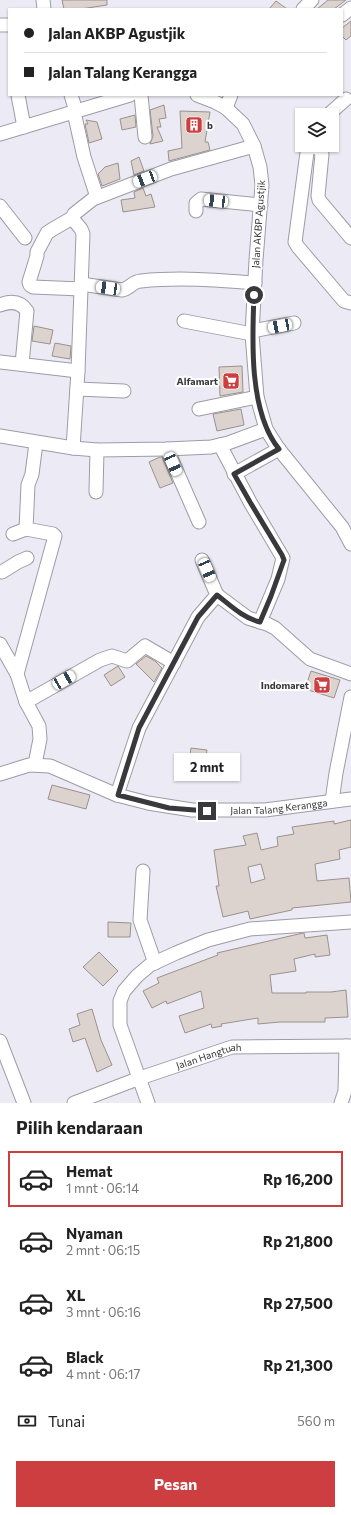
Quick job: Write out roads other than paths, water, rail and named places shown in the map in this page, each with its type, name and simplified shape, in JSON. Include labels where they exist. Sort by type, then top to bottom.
[{"type":"street","points":[[304,8],[312,0]]},
{"type":"street","points":[[343,14],[351,8]]},
{"type":"street","points":[[18,96],[24,127]]},
{"type":"street","points":[[71,96],[84,157],[97,197]]},
{"type":"street","points":[[0,134],[127,96]]},
{"type":"street","points":[[141,96],[145,137]]},
{"type":"street","name":"Jalan AKBP Agustjik","points":[[201,96],[226,108],[242,124],[254,146],[261,175],[261,205],[252,332],[257,397],[266,429],[279,449],[346,525],[351,544]]},
{"type":"street","points":[[226,108],[231,96]]},
{"type":"street","points":[[336,108],[346,99]]},
{"type":"street","points":[[254,146],[171,169],[97,197],[74,214],[72,218],[47,233],[37,252],[29,282],[33,287],[81,287],[123,290],[138,281],[195,278],[255,283]]},
{"type":"street","points":[[307,152],[296,242],[298,247],[344,301],[351,303]]},
{"type":"street","points":[[321,152],[322,154],[318,196],[319,200],[351,238]]},
{"type":"street","points":[[196,211],[197,201],[201,199],[261,205]]},
{"type":"street","points":[[0,206],[25,238]]},
{"type":"street","points":[[72,218],[83,234],[78,371],[73,448]]},
{"type":"street","points":[[0,305],[11,302],[22,306],[27,311],[22,364]]},
{"type":"street","points":[[184,321],[252,332],[294,323]]},
{"type":"street","points":[[0,362],[78,371]]},
{"type":"street","points":[[77,389],[124,391]]},
{"type":"street","points":[[199,409],[257,397]]},
{"type":"street","points":[[0,436],[36,443],[97,450],[167,449],[211,447],[266,429]]},
{"type":"street","points":[[26,529],[28,485],[32,474],[36,443]]},
{"type":"street","points":[[220,445],[234,474],[284,560],[278,579],[260,622]]},
{"type":"street","points":[[167,449],[199,522]]},
{"type":"street","points":[[234,474],[279,449]]},
{"type":"street","points":[[96,492],[97,450]]},
{"type":"street","points":[[13,534],[26,529],[53,534],[55,536],[17,674]]},
{"type":"street","points":[[1,571],[27,558]]},
{"type":"street","points":[[202,560],[217,595],[238,612],[254,621],[275,628],[310,659],[351,674]]},
{"type":"street","points":[[118,795],[139,728],[198,617],[217,595]]},
{"type":"street","points":[[0,644],[17,674],[26,702],[39,726],[40,739],[35,764]]},
{"type":"street","points":[[26,702],[100,660],[112,656],[127,660],[145,646],[174,663]]},
{"type":"street","points":[[332,801],[351,697]]},
{"type":"street","name":"Jalan Talang Kerangga","points":[[0,774],[23,766],[35,764],[56,768],[118,795],[169,808],[207,811],[265,810],[351,799]]},
{"type":"street","points":[[143,872],[140,920],[155,963]]},
{"type":"street","points":[[148,1103],[120,1025],[120,1001],[124,991],[130,983],[150,965],[208,940],[250,930],[351,922]]},
{"type":"street","points":[[0,1040],[24,1103]]},
{"type":"street","points":[[341,1103],[345,1091],[348,1046]]},
{"type":"street","name":"Jalan Hangtuah","points":[[74,1103],[140,1078],[232,1047],[348,1046]]},
{"type":"place","name":"b","points":[[194,125]]},
{"type":"place","name":"Alfamart","points":[[231,381]]},
{"type":"place","name":"Indomaret","points":[[322,685]]}]
